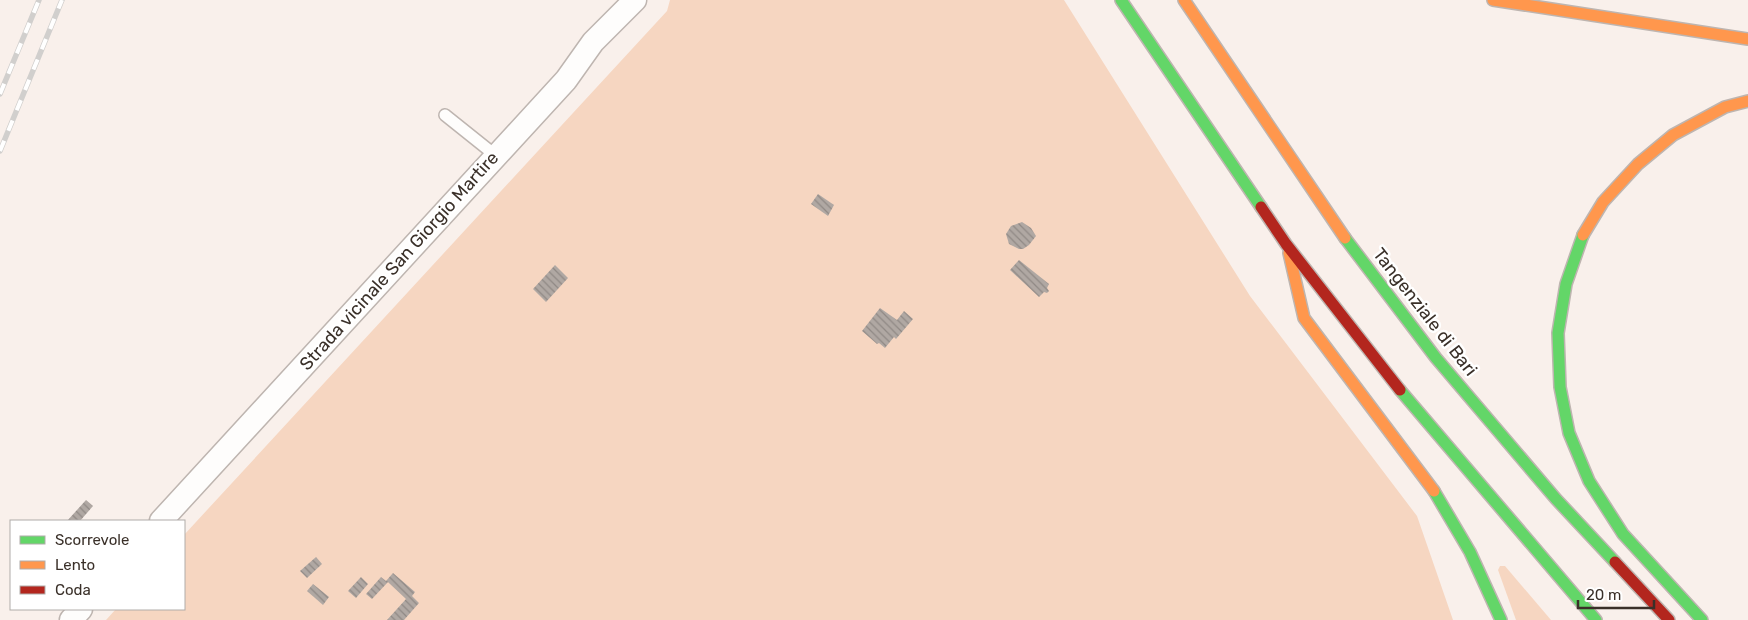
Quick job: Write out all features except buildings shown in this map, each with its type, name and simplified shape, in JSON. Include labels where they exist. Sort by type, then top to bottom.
[{"type":"highway","points":[[1121,0],[1286,244],[1406,398],[1596,620]]},
{"type":"highway","name":"Tangenziale di Bari","points":[[1184,0],[1337,227],[1436,358],[1556,499],[1669,620]]},
{"type":"highway","points":[[1493,0],[1748,39]]},
{"type":"highway","points":[[1702,620],[1623,534],[1588,481],[1569,433],[1563,405],[1560,387],[1558,333],[1566,284],[1582,237],[1602,202],[1638,164],[1673,135],[1725,107],[1748,101]]},
{"type":"highway","points":[[1286,244],[1304,318],[1433,489],[1470,552],[1501,620]]},
{"type":"street","points":[[593,42],[612,0]]},
{"type":"street","name":"Strada vicinale San Giorgio Martire","points":[[162,520],[495,155],[566,80],[593,42],[636,0]]},
{"type":"street","points":[[71,620],[80,610]]},
{"type":"lane","points":[[445,115],[495,155]]},
{"type":"shaded area","points":[[670,0],[1064,0],[1250,296],[1417,516],[1453,620],[106,620],[115,610],[185,610],[185,534],[667,11]]},
{"type":"shaded area","points":[[1500,566],[1505,566],[1551,620],[1516,620],[1498,570]]},
{"type":"railway","points":[[0,94],[39,0]]},
{"type":"railway","points":[[0,151],[62,0]]},
{"type":"traffic: fast","points":[[1121,0],[1261,207]]},
{"type":"traffic: fast","points":[[1583,235],[1566,284],[1558,333],[1560,387],[1569,433],[1589,481],[1623,534],[1702,620]]},
{"type":"traffic: fast","points":[[1345,238],[1436,358],[1556,499],[1615,562]]},
{"type":"traffic: fast","points":[[1400,390],[1596,620]]},
{"type":"traffic: fast","points":[[1434,491],[1470,552],[1501,620]]},
{"type":"traffic: slow","points":[[1184,0],[1345,238]]},
{"type":"traffic: slow","points":[[1493,0],[1748,39]]},
{"type":"traffic: slow","points":[[1583,235],[1603,202],[1638,164],[1673,135],[1725,107],[1748,101]]},
{"type":"traffic: slow","points":[[1289,253],[1304,318],[1434,491]]},
{"type":"traffic: jam","points":[[1261,207],[1286,244],[1400,390]]},
{"type":"traffic: jam","points":[[1615,562],[1669,620]]}]
